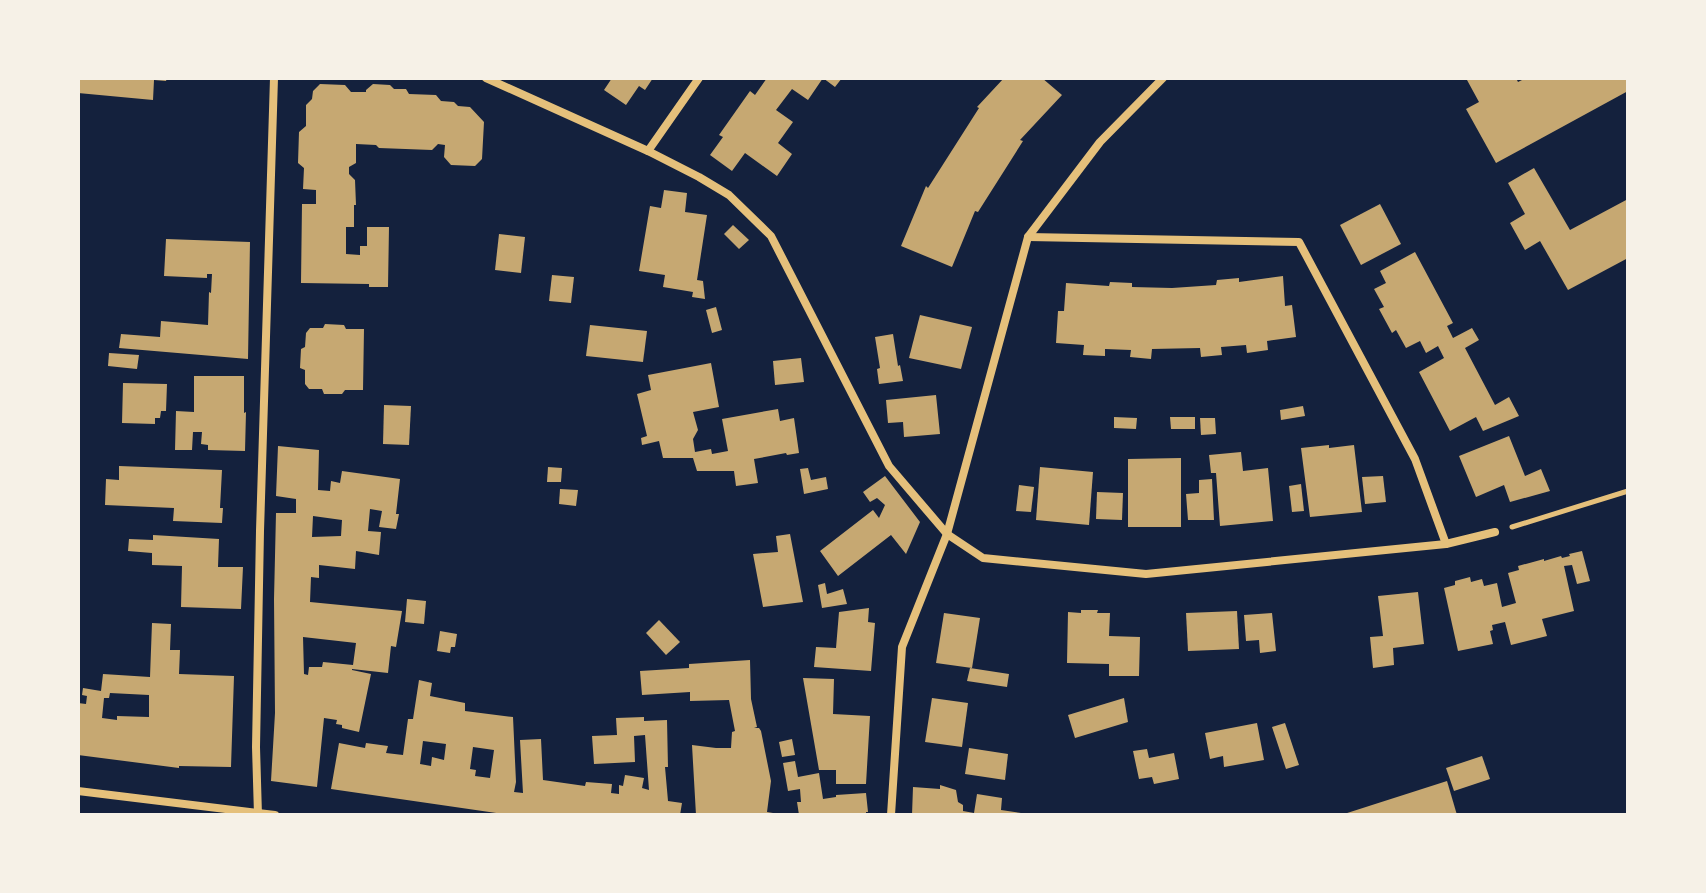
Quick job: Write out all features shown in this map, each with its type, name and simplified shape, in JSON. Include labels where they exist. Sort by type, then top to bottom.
[{"type":"street","points":[[258,814],[259,546],[274,78]]},
{"type":"street","points":[[486,78],[648,151],[729,195],[771,236],[889,466],[947,534],[983,558],[1146,574],[1446,544],[1495,532]]},
{"type":"street","points":[[648,151],[699,78]]},
{"type":"street","points":[[891,815],[902,647],[947,534],[1028,237],[1100,142],[1163,78]]},
{"type":"street","points":[[1028,237],[1299,242],[1415,459],[1446,544]]},
{"type":"street","points":[[78,791],[275,815]]},
{"type":"path","points":[[1495,532],[1628,491]]},
{"type":"building","points":[[78,78],[167,78],[166,81],[154,80],[153,100],[78,93]]},
{"type":"building","points":[[612,78],[653,78],[645,90],[639,86],[626,105],[604,90]]},
{"type":"building","points":[[767,78],[823,78],[808,100],[792,89],[776,110],[793,122],[778,143],[792,154],[777,176],[745,153],[732,171],[710,155],[723,137],[719,135],[750,91],[755,95]]},
{"type":"building","points":[[823,78],[842,78],[835,87]]},
{"type":"building","points":[[1004,78],[1042,78],[1062,95],[1020,140],[1023,141],[978,212],[975,211],[952,267],[901,246],[926,186],[928,188],[977,107]]},
{"type":"building","points":[[1516,78],[1518,82],[1526,78],[1628,78],[1628,91],[1496,163],[1466,109],[1479,102],[1467,80]]},
{"type":"building","points":[[320,84],[345,85],[351,92],[366,92],[373,84],[390,85],[394,89],[406,89],[409,94],[436,95],[441,101],[470,107],[484,122],[482,159],[475,166],[451,165],[444,157],[445,145],[438,144],[432,150],[356,144],[356,163],[349,167],[349,174],[355,180],[354,227],[346,227],[346,254],[360,255],[360,246],[367,246],[367,227],[389,227],[388,287],[301,283],[302,204],[316,204],[316,190],[303,189],[304,168],[298,163],[299,132],[306,126],[306,105]]},
{"type":"building","points":[[1534,168],[1570,230],[1628,199],[1628,258],[1568,290],[1540,241],[1525,250],[1510,223],[1525,214],[1508,183]]},
{"type":"building","points":[[664,190],[687,193],[685,212],[707,215],[697,280],[703,281],[705,299],[692,297],[693,292],[663,287],[665,275],[639,271],[650,206],[661,208]]},
{"type":"building","points":[[1380,204],[1401,244],[1361,265],[1340,225]]},
{"type":"building","points":[[733,225],[749,240],[739,249],[724,234]]},
{"type":"building","points":[[499,234],[525,237],[521,273],[495,270]]},
{"type":"building","points":[[166,239],[250,242],[248,359],[119,348],[121,334],[160,337],[161,321],[208,325],[212,274],[207,274],[207,278],[164,276]]},
{"type":"building","points":[[1415,252],[1453,323],[1447,326],[1453,338],[1472,328],[1479,340],[1465,348],[1495,405],[1509,397],[1519,416],[1483,431],[1476,417],[1450,431],[1419,372],[1444,358],[1438,346],[1426,353],[1420,341],[1406,348],[1396,330],[1392,333],[1379,309],[1384,307],[1374,289],[1386,283],[1380,271]]},
{"type":"building","points":[[552,275],[574,277],[571,303],[549,301]]},
{"type":"building","points":[[1283,276],[1285,306],[1292,305],[1296,337],[1267,341],[1268,350],[1247,353],[1246,345],[1221,347],[1222,355],[1201,357],[1200,348],[1152,349],[1151,359],[1130,357],[1131,350],[1105,349],[1105,356],[1083,355],[1084,345],[1056,343],[1058,311],[1064,311],[1066,283],[1109,286],[1110,282],[1132,283],[1132,287],[1172,288],[1216,285],[1217,280],[1239,278],[1239,282]]},
{"type":"building","points":[[716,307],[722,330],[712,333],[706,310]]},
{"type":"building","points":[[920,315],[972,327],[961,369],[909,358]]},
{"type":"building","points":[[325,324],[364,329],[363,390],[324,394],[322,389],[309,389],[305,384],[305,370],[300,368],[306,333],[310,328],[323,328]]},
{"type":"building","points":[[590,325],[647,331],[643,362],[586,356]]},
{"type":"building","points":[[893,334],[903,381],[879,384],[875,337]]},
{"type":"building","points":[[109,353],[139,355],[137,369],[108,366]]},
{"type":"building","points":[[801,358],[804,382],[775,385],[773,361]]},
{"type":"building","points":[[711,363],[719,407],[693,412],[698,430],[693,439],[695,452],[711,449],[712,454],[728,451],[722,419],[778,409],[780,421],[794,418],[799,453],[754,459],[758,483],[736,486],[734,471],[697,471],[693,458],[663,458],[659,441],[642,445],[641,438],[647,436],[637,394],[651,390],[648,375]]},
{"type":"building","points":[[194,376],[244,376],[245,451],[208,450],[208,445],[201,444],[202,432],[193,432],[192,450],[175,450],[176,411],[194,412]]},
{"type":"building","points":[[123,383],[167,384],[166,411],[161,411],[160,418],[155,418],[155,424],[122,423]]},
{"type":"building","points":[[936,395],[940,434],[904,437],[903,422],[888,423],[886,400]]},
{"type":"building","points":[[384,405],[411,406],[409,445],[383,444]]},
{"type":"building","points":[[1303,406],[1305,416],[1281,420],[1280,410]]},
{"type":"building","points":[[1114,417],[1137,418],[1136,429],[1114,428]]},
{"type":"building","points":[[1170,417],[1195,417],[1195,429],[1171,429]]},
{"type":"building","points":[[1200,418],[1215,418],[1216,434],[1201,435]]},
{"type":"building","points":[[1509,436],[1525,476],[1541,469],[1550,491],[1510,502],[1504,485],[1476,497],[1459,456]]},
{"type":"building","points":[[1329,445],[1329,448],[1354,445],[1362,512],[1310,517],[1301,448]]},
{"type":"building","points":[[278,446],[319,450],[318,490],[330,491],[331,481],[340,483],[342,471],[400,479],[396,529],[379,527],[382,511],[370,509],[368,531],[381,532],[379,555],[356,551],[355,569],[319,565],[319,578],[311,577],[310,602],[402,611],[396,647],[391,646],[388,673],[352,669],[371,674],[359,732],[342,728],[342,725],[336,724],[337,720],[324,718],[317,787],[271,781],[275,713],[276,513],[296,513],[296,499],[276,496]],"holes":[[[313,516],[342,520],[341,536],[312,537]],[[303,637],[356,643],[353,665],[323,662],[322,667],[309,667],[308,675],[304,674]]]},
{"type":"building","points":[[1241,452],[1243,471],[1268,468],[1273,521],[1220,526],[1216,473],[1211,473],[1209,455]]},
{"type":"building","points":[[1181,458],[1181,527],[1128,527],[1128,459]]},
{"type":"building","points":[[119,466],[222,470],[222,523],[173,521],[174,508],[105,505],[106,479],[119,480]]},
{"type":"building","points":[[548,467],[562,468],[561,482],[547,482]]},
{"type":"building","points":[[1040,467],[1093,472],[1089,525],[1036,520]]},
{"type":"building","points":[[808,468],[811,480],[826,477],[828,489],[804,494],[800,469]]},
{"type":"building","points":[[885,476],[920,522],[906,554],[891,535],[838,576],[820,551],[873,510],[879,518],[885,505],[877,498],[870,502],[863,492]]},
{"type":"building","points":[[1383,476],[1386,502],[1365,504],[1362,477]]},
{"type":"building","points":[[1212,479],[1214,520],[1188,520],[1186,494],[1199,493],[1199,480]]},
{"type":"building","points":[[1301,484],[1304,511],[1292,512],[1289,486]]},
{"type":"building","points":[[1019,485],[1034,487],[1031,512],[1016,511]]},
{"type":"building","points":[[560,489],[578,490],[576,506],[559,504]]},
{"type":"building","points":[[1097,492],[1123,493],[1122,520],[1096,519]]},
{"type":"building","points":[[790,534],[803,602],[763,607],[753,554],[778,552],[776,536]]},
{"type":"building","points":[[153,535],[219,539],[218,567],[243,567],[241,609],[181,607],[182,566],[152,565],[152,553],[128,551],[129,539],[153,540]]},
{"type":"building","points":[[1582,551],[1590,581],[1577,584],[1572,565],[1564,566],[1574,611],[1542,619],[1547,636],[1511,645],[1505,622],[1492,625],[1493,644],[1458,651],[1444,588],[1470,577],[1471,582],[1482,579],[1484,586],[1497,583],[1502,607],[1516,603],[1508,573],[1519,570],[1518,566]]},
{"type":"building","points":[[825,583],[827,594],[843,589],[847,604],[822,608],[818,585]]},
{"type":"building","points":[[1418,592],[1424,644],[1393,648],[1394,665],[1373,668],[1370,637],[1383,636],[1378,596]]},
{"type":"building","points":[[407,599],[426,601],[424,624],[405,622]]},
{"type":"building","points":[[869,608],[868,622],[875,623],[871,671],[814,667],[816,647],[836,648],[839,612]]},
{"type":"building","points":[[1081,610],[1110,613],[1109,636],[1140,637],[1139,676],[1109,676],[1109,664],[1067,663],[1068,612],[1081,613]]},
{"type":"building","points":[[1237,611],[1239,649],[1188,651],[1186,613]]},
{"type":"building","points":[[944,613],[980,618],[972,668],[936,663]]},
{"type":"building","points":[[1272,613],[1276,651],[1260,653],[1259,640],[1246,641],[1244,615]]},
{"type":"building","points":[[659,620],[680,642],[666,655],[646,633]]},
{"type":"building","points":[[152,623],[171,624],[170,650],[180,650],[179,674],[234,676],[231,767],[179,768],[78,755],[78,703],[86,704],[87,696],[82,695],[83,688],[101,691],[103,674],[150,677]],"holes":[[[110,693],[149,695],[149,717],[102,718],[104,698],[109,698]]]},
{"type":"building","points":[[440,631],[457,634],[455,647],[451,647],[450,653],[437,651]]},
{"type":"building","points":[[750,660],[751,699],[757,727],[754,728],[761,731],[771,781],[767,812],[773,815],[696,815],[692,745],[731,748],[732,732],[735,731],[729,700],[690,701],[690,692],[642,695],[640,671]]},
{"type":"building","points":[[970,668],[1009,674],[1007,687],[967,681]]},
{"type":"building","points":[[803,678],[834,679],[833,714],[870,716],[866,784],[836,784],[836,770],[819,770]]},
{"type":"building","points":[[419,680],[432,683],[430,696],[465,703],[465,711],[513,717],[514,792],[523,793],[520,740],[541,739],[543,780],[585,786],[586,782],[612,784],[611,793],[619,794],[619,785],[623,786],[625,775],[644,778],[642,788],[649,790],[645,735],[634,736],[635,762],[594,764],[592,736],[617,735],[616,718],[667,720],[668,767],[665,767],[668,801],[682,803],[680,815],[510,815],[331,789],[339,743],[365,748],[366,743],[388,746],[386,753],[403,755],[408,719],[413,719]],"holes":[[[423,741],[446,744],[444,760],[432,757],[431,766],[420,764]],[[473,747],[494,750],[490,778],[475,776],[476,770],[470,769]]]},
{"type":"building","points":[[932,698],[968,703],[962,747],[925,742]]},
{"type":"building","points":[[1124,698],[1128,722],[1075,738],[1068,715]]},
{"type":"building","points":[[1257,723],[1264,760],[1224,767],[1223,756],[1210,759],[1205,733]]},
{"type":"building","points":[[1285,723],[1299,765],[1286,769],[1272,727]]},
{"type":"building","points":[[792,739],[795,755],[782,757],[779,742]]},
{"type":"building","points":[[969,748],[1008,754],[1005,780],[965,774]]},
{"type":"building","points":[[1147,749],[1149,758],[1174,753],[1179,779],[1154,784],[1152,777],[1139,779],[1133,751]]},
{"type":"building","points":[[1482,756],[1490,779],[1454,791],[1446,768]]},
{"type":"building","points":[[795,761],[798,777],[819,773],[823,799],[866,793],[866,815],[799,815],[797,802],[801,802],[800,789],[788,791],[783,763]]},
{"type":"building","points":[[1447,781],[1457,815],[1344,814]]},
{"type":"building","points":[[940,785],[956,790],[963,811],[974,813],[977,794],[1002,798],[1001,810],[1021,815],[912,815],[913,787],[940,789]]}]
